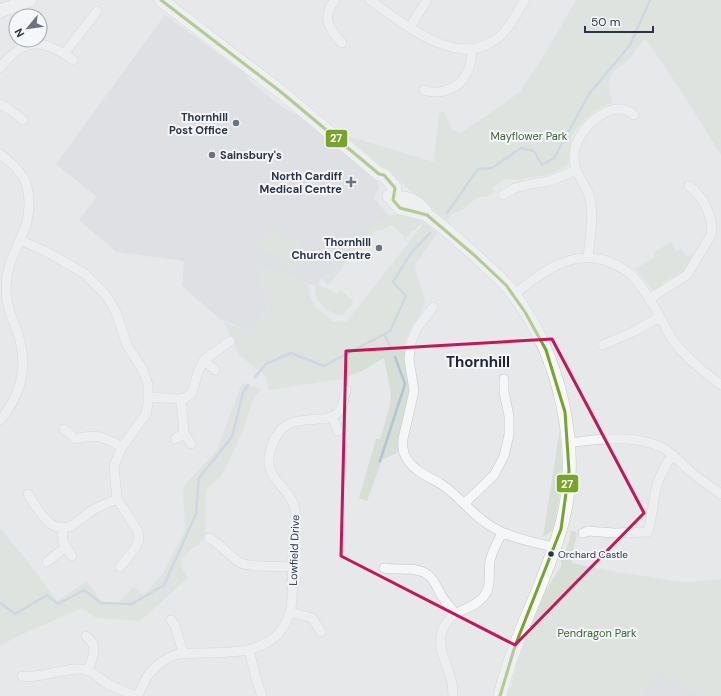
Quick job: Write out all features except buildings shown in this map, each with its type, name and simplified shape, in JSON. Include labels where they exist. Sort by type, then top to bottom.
[{"type":"street","points":[[0,11],[30,0]]},
{"type":"street","points":[[161,0],[269,82],[379,174],[384,175],[394,188],[393,200],[400,208],[427,214],[499,278],[513,295],[535,329],[551,364],[564,412],[568,443],[569,471],[561,529],[515,646],[500,696]]},
{"type":"street","points":[[335,0],[328,10],[328,22],[333,34],[342,43]]},
{"type":"street","points":[[370,0],[431,40],[462,49],[472,49],[492,41],[505,31],[525,0]]},
{"type":"street","points":[[410,27],[428,0]]},
{"type":"street","points":[[64,54],[97,11]]},
{"type":"street","points":[[0,68],[13,53],[19,49],[31,45],[44,44],[58,49],[72,60]]},
{"type":"street","points":[[424,90],[428,92],[450,90],[460,83],[465,78],[470,66],[472,49]]},
{"type":"street","points":[[0,104],[23,120]]},
{"type":"street","points":[[588,257],[591,204],[585,185],[576,170],[574,158],[577,143],[582,132],[606,112],[617,109],[627,109],[634,115]]},
{"type":"street","points":[[0,154],[18,169],[25,179],[29,200],[28,219],[10,260],[6,287],[5,315],[20,342],[23,361],[22,372],[16,396],[0,420]]},
{"type":"street","points":[[503,195],[515,188],[550,181],[576,170]]},
{"type":"street","points":[[649,299],[687,275],[711,235],[711,223],[704,204],[694,190],[689,186]]},
{"type":"street","points":[[20,240],[45,251],[84,273],[106,295],[116,312],[127,345],[144,372],[148,385],[149,397],[146,414],[122,447],[114,466],[116,499],[138,531],[139,539],[136,547],[120,567]]},
{"type":"street","points":[[513,295],[540,274],[556,265],[573,259],[588,257],[606,261],[622,268],[634,278],[649,299],[678,347],[721,385]]},
{"type":"street","points":[[433,307],[419,324],[411,342],[409,351],[414,391],[403,439],[403,449],[407,460],[416,469],[441,484],[465,503],[483,521],[502,533],[554,547]]},
{"type":"street","points":[[603,345],[635,331],[660,317]]},
{"type":"street","points":[[149,397],[185,398],[192,393],[198,372],[204,360],[230,341]]},
{"type":"street","points":[[204,360],[215,370]]},
{"type":"street","points":[[465,503],[494,475],[504,456],[509,435],[509,416],[504,392],[504,379]]},
{"type":"street","points":[[338,431],[332,416],[337,414],[343,405],[346,390]]},
{"type":"street","points":[[181,399],[184,433],[191,444]]},
{"type":"street","name":"Lowfield Drive","points":[[183,653],[249,650],[262,645],[276,636],[284,626],[290,612],[296,514],[292,500],[277,483],[270,470],[269,457],[271,448],[275,438],[284,426],[290,423],[332,416]]},
{"type":"street","points":[[64,429],[75,442],[88,436],[98,436],[122,447]]},
{"type":"street","points":[[175,438],[184,433]]},
{"type":"street","points":[[568,443],[615,439],[636,440],[654,445],[673,455],[699,478],[721,494]]},
{"type":"street","points":[[583,533],[588,531],[614,533],[648,532],[657,481],[661,472],[673,455]]},
{"type":"street","points":[[28,494],[45,519],[50,524],[58,528],[67,528],[76,524],[92,510],[116,499]]},
{"type":"street","points":[[34,503],[42,496]]},
{"type":"street","points":[[62,527],[63,542],[72,556]]},
{"type":"street","points":[[453,696],[452,683],[440,644],[443,629],[450,617],[480,601],[487,591],[490,561],[502,533]]},
{"type":"street","points":[[209,538],[243,564],[256,566],[292,566]]},
{"type":"street","points":[[47,562],[66,547]]},
{"type":"street","points":[[384,568],[414,570],[428,575],[437,585],[442,597],[455,613]]},
{"type":"street","points":[[290,612],[312,618],[321,632]]},
{"type":"street","points":[[22,676],[39,676],[75,669],[88,670],[97,675],[107,684],[137,696],[144,682],[152,671],[166,660],[183,653],[175,625],[171,620]]},
{"type":"street","points":[[86,636],[91,640],[94,650],[88,670]]},
{"type":"street","points":[[249,650],[262,696]]},
{"type":"highlighted area","points":[[552,339],[644,513],[515,645],[341,556],[346,351]]},
{"type":"shaded area","points":[[165,15],[244,73],[252,83],[282,107],[301,117],[377,181],[379,186],[374,198],[389,216],[373,225],[339,268],[330,275],[320,278],[319,286],[304,283],[302,280],[255,265],[267,295],[266,311],[250,331],[220,319],[182,286],[184,261],[117,252],[79,220],[97,197],[56,164]]},
{"type":"shaded area","points":[[656,669],[707,696],[642,696]]},
{"type":"green space","name":"Mayflower Park","points":[[576,0],[721,0],[721,155],[646,39],[641,43],[632,56],[615,70],[610,77],[609,85],[612,103],[594,112],[583,121],[575,131],[571,140],[567,165],[547,175],[520,180],[505,179],[493,187],[493,192],[490,195],[480,197],[464,209],[452,213],[447,221],[344,135],[434,162],[439,113],[443,111],[453,130],[461,133],[512,98],[520,91],[540,62]]},
{"type":"green space","points":[[399,214],[421,220],[437,233],[415,265],[425,302],[424,307],[406,338],[404,348],[410,391],[399,452],[382,460],[367,501],[359,498],[376,439],[380,439],[390,405],[391,393],[384,358],[362,371],[341,379],[269,390],[266,376],[239,355],[224,322],[249,331],[266,311],[267,295],[254,264],[302,280],[304,283],[308,284],[310,296],[315,307],[333,321],[347,321],[424,223],[418,226],[414,231],[411,231],[406,237],[391,225],[385,229],[383,228],[382,230],[376,230],[357,254],[353,251],[367,232],[377,222]]},
{"type":"green space","points":[[266,232],[279,232],[279,235],[287,241],[296,240],[299,245],[300,257],[297,268],[294,271],[290,271],[284,262],[278,261],[272,254],[257,250],[256,244],[264,241]]},
{"type":"green space","points":[[671,242],[676,251],[681,248],[686,257],[698,251],[685,270],[662,283],[662,287],[653,290],[635,269],[655,257],[653,253]]},
{"type":"green space","points":[[350,254],[352,256],[328,285],[320,278],[335,272]]},
{"type":"green space","points":[[316,285],[322,286],[338,294],[341,290],[353,301],[352,305],[342,315],[331,312],[324,307],[317,298],[315,292]]},
{"type":"green space","points":[[242,383],[261,389],[252,401],[244,428],[225,469],[221,476],[206,490],[205,537],[181,560],[182,568],[188,578],[140,621],[96,618],[82,608],[18,636],[0,646],[0,528],[25,558],[57,601],[87,581],[101,601],[118,603],[133,587],[144,595],[163,573],[185,531],[183,487],[217,450]]},
{"type":"green space","points":[[560,428],[562,467],[560,494],[552,531],[543,537]]},
{"type":"green space","name":"Pendragon Park","points":[[571,531],[577,533],[572,563],[674,581],[688,582],[721,579],[721,696],[703,696],[693,691],[686,694],[683,691],[682,686],[656,672],[654,678],[642,696],[501,696],[507,689],[511,688],[516,662],[523,642],[528,634],[546,590],[562,565],[560,557],[569,542]]},
{"type":"waterway","points":[[447,213],[478,169],[492,168],[521,148],[534,151],[542,165],[554,158],[589,94],[630,45],[650,0]]},
{"type":"waterway","points":[[255,377],[266,364],[291,353],[324,366],[390,331],[406,296],[393,282],[411,253],[430,233]]},
{"type":"waterway","points":[[384,334],[391,348]]},
{"type":"waterway","points":[[380,461],[405,384],[395,357]]},
{"type":"waterway","points":[[0,603],[15,614],[47,595],[58,604],[84,590],[101,603],[132,604],[164,585],[196,514],[199,478],[232,437],[243,393],[248,385]]},
{"type":"transit line","name":"27","points":[[161,0],[281,92],[379,174],[384,175],[395,188],[393,200],[400,208],[427,215],[474,255],[506,285],[525,312],[546,350],[565,412],[569,471],[561,529],[515,646],[500,696]]},
{"type":"place","name":"Thornhill Post Office","points":[[236,123]]},
{"type":"place","name":"Sainsbury's","points":[[212,155]]},
{"type":"place","name":"North Cardiff Medical Centre","points":[[351,182]]},
{"type":"place","name":"Thornhill Church Centre","points":[[379,248]]},
{"type":"place","name":"Orchard Castle","points":[[551,554]]},
{"type":"district","name":"Thornhill","points":[[478,362]]}]
